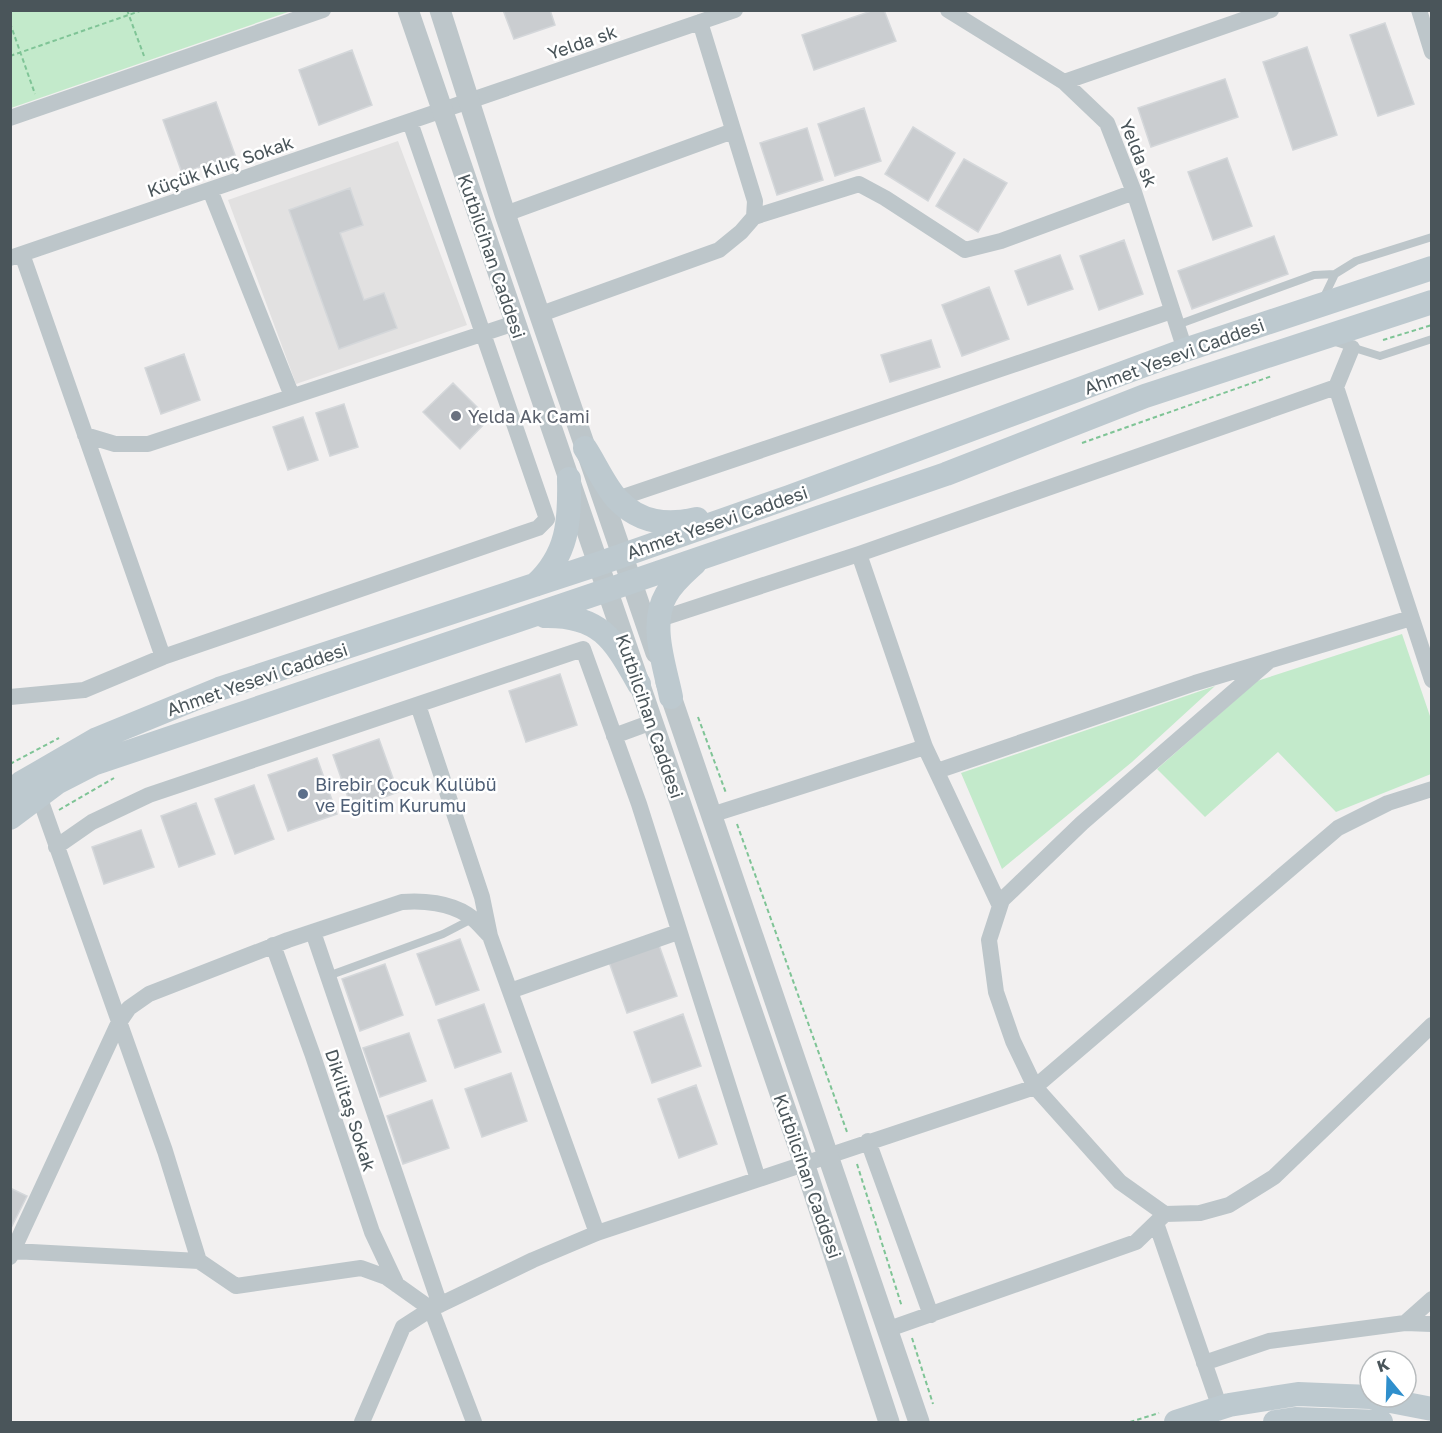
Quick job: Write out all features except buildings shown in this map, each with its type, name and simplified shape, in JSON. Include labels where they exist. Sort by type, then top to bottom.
[{"type":"main road","name":"Ahmet Yesevi Caddesi","points":[[10,792],[21,783],[98,739],[219,689],[598,564],[789,497],[1185,350],[1431,267]]},
{"type":"main road","name":"Ahmet Yesevi Caddesi","points":[[10,818],[58,782],[93,764],[946,474],[1145,396],[1431,302]]},
{"type":"main road","points":[[585,448],[617,499],[635,514],[657,521],[676,524],[789,497]]},
{"type":"main road","points":[[533,586],[547,574],[560,551],[570,513],[568,479]]},
{"type":"main road","points":[[671,697],[660,636],[664,597],[683,574],[701,558]]},
{"type":"main road","points":[[528,617],[563,616],[578,618],[592,625],[618,648],[639,684]]},
{"type":"main road","points":[[1176,1422],[1220,1408],[1298,1394],[1358,1396]]},
{"type":"main road","points":[[1275,1422],[1295,1419],[1381,1422]]},
{"type":"street","points":[[10,118],[323,10]]},
{"type":"street","name":"Kutbilcihan Caddesi","points":[[408,10],[804,1163],[889,1422]]},
{"type":"street","name":"Kutbilcihan Caddesi","points":[[440,10],[505,214],[919,1422]]},
{"type":"street","name":"Yelda sk","points":[[442,111],[735,10]]},
{"type":"street","name":"Yelda sk","points":[[948,10],[1064,82],[1107,123],[1134,192],[1185,350]]},
{"type":"street","points":[[1064,82],[1242,15],[1271,10]]},
{"type":"street","points":[[1419,10],[1431,52]]},
{"type":"street","points":[[700,22],[755,201],[754,217]]},
{"type":"street","name":"Küçük Kılıç Sokak","points":[[16,256],[442,111]]},
{"type":"street","points":[[10,697],[84,690],[163,657],[538,528],[547,519],[410,122]]},
{"type":"street","points":[[505,214],[733,131]]},
{"type":"street","points":[[540,314],[719,250],[741,232],[754,217],[859,184],[965,250],[1001,241],[1134,192]]},
{"type":"street","points":[[210,190],[292,396]]},
{"type":"street","points":[[16,256],[85,435],[163,657]]},
{"type":"street","points":[[617,499],[1175,318]]},
{"type":"street","points":[[85,435],[115,444],[148,444],[515,323]]},
{"type":"street","points":[[1352,348],[1336,387],[1430,672]]},
{"type":"street","points":[[660,619],[859,554],[1336,387]]},
{"type":"street","points":[[859,554],[925,747],[1000,906]]},
{"type":"street","points":[[937,771],[1195,683],[1411,618]]},
{"type":"street","points":[[56,847],[92,822],[150,795],[583,649],[639,804],[758,1179]]},
{"type":"street","points":[[1220,1408],[1204,1364],[1161,1218],[1120,1182],[1035,1087],[1012,1041],[996,992],[989,940],[1002,900],[1082,823],[1269,661]]},
{"type":"street","points":[[418,705],[482,897],[490,936],[597,1233]]},
{"type":"street","points":[[614,736],[652,722]]},
{"type":"street","points":[[711,815],[925,747]]},
{"type":"street","points":[[362,1422],[403,1327],[436,1307],[533,1260],[597,1233],[1035,1087],[1338,828],[1388,803],[1431,789]]},
{"type":"street","points":[[39,796],[118,1024],[165,1151],[199,1261]]},
{"type":"street","points":[[436,1307],[386,1277],[361,1268],[236,1286],[199,1261],[12,1254],[118,1024],[129,1008],[149,994],[273,945],[402,902],[417,901],[445,905],[468,915],[490,936]]},
{"type":"street","points":[[313,932],[474,1422]]},
{"type":"street","points":[[510,991],[678,932]]},
{"type":"street","name":"Dikilitaş Sokak","points":[[273,945],[372,1232],[397,1285]]},
{"type":"street","points":[[886,1330],[1136,1242],[1161,1218],[1200,1213],[1229,1205],[1274,1177],[1431,1025]]},
{"type":"street","points":[[868,1141],[931,1315]]},
{"type":"street","points":[[1405,1323],[1431,1299]]},
{"type":"street","points":[[1204,1364],[1269,1341],[1405,1323],[1431,1324]]},
{"type":"lane","points":[[1175,318],[1314,275],[1335,273],[1356,261],[1431,237]]},
{"type":"lane","points":[[1320,304],[1335,273]]},
{"type":"lane","points":[[1320,337],[1380,356],[1431,339]]},
{"type":"lane","points":[[328,976],[444,933],[472,919]]},
{"type":"path","points":[[127,10],[149,70]]},
{"type":"path","points":[[10,56],[143,10]]},
{"type":"path","points":[[10,23],[40,108]]},
{"type":"path","points":[[698,718],[851,1147],[933,1406]]},
{"type":"shaded area","points":[[398,141],[467,325],[296,384],[228,200]]},
{"type":"green space","points":[[11,10],[291,10],[291,11],[11,108]]},
{"type":"green space","points":[[1402,634],[1431,719],[1431,774],[1336,812],[1278,752],[1205,817],[1157,769],[1257,681]]},
{"type":"green space","points":[[1215,686],[1132,762],[1002,869],[961,773]]},
{"type":"place","name":"Yelda Ak Cami","points":[[456,416]]},
{"type":"place","name":"Birebir Çocuk Kulübü ve Eğitim Kurumu","points":[[303,794]]}]
